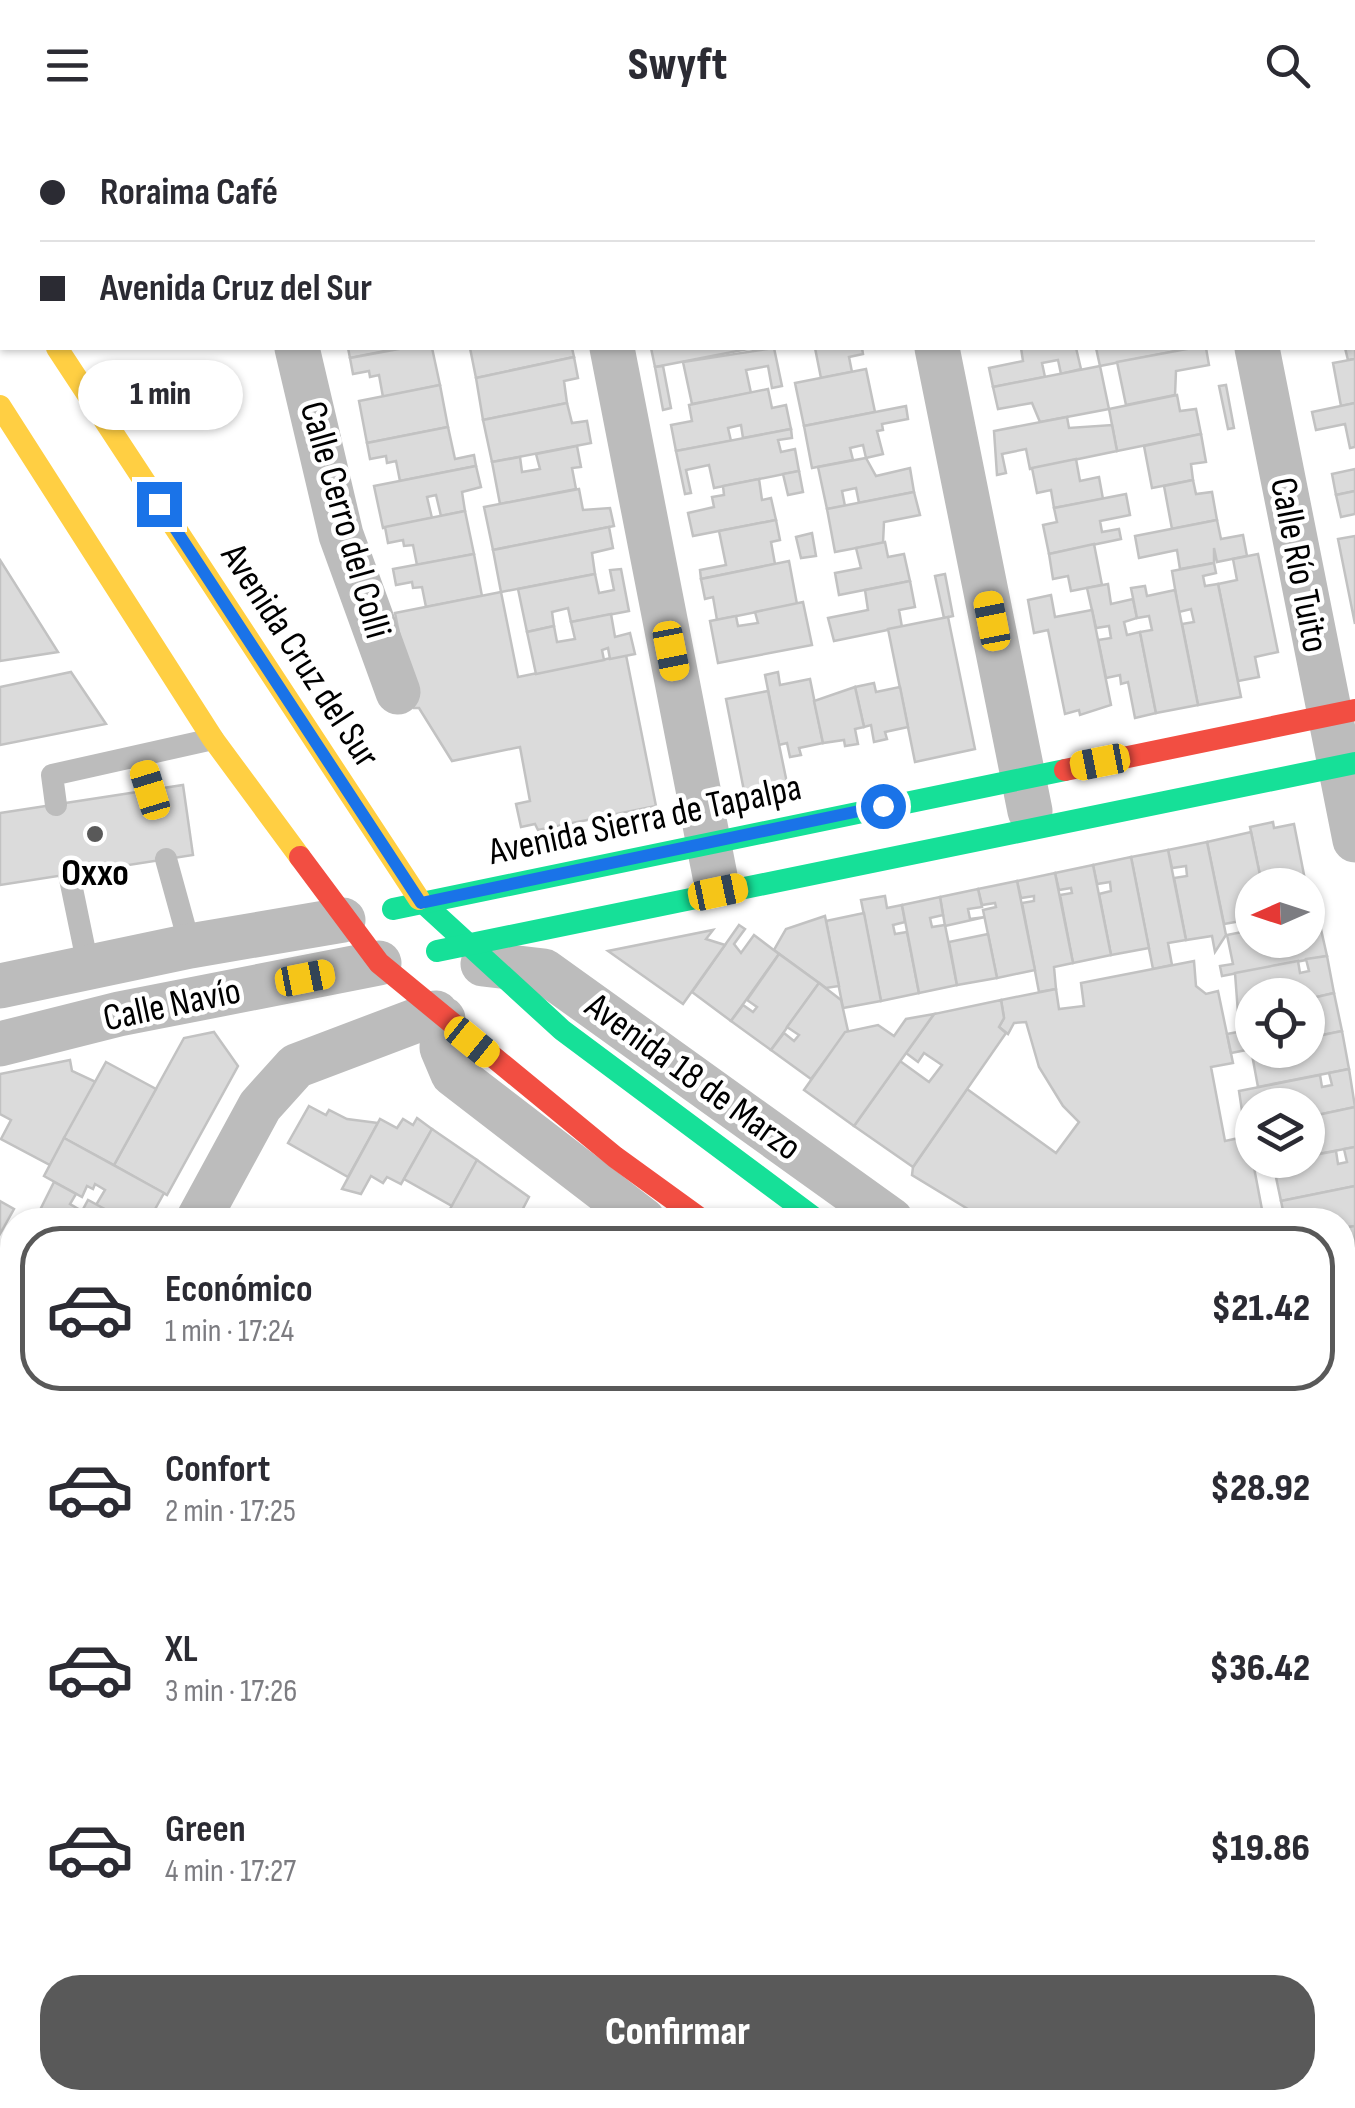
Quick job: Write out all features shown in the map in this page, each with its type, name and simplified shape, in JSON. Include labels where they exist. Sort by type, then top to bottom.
[{"type":"main road","name":"Avenida Cruz del Sur","points":[[57,350],[421,903],[473,955]]},
{"type":"main road","points":[[0,406],[213,739],[379,964],[615,1157],[685,1208]]},
{"type":"main road","name":"Avenida Sierra de Tapalpa","points":[[421,903],[1342,713]]},
{"type":"main road","points":[[473,955],[718,892],[1347,764]]},
{"type":"main road","name":"Calle Navío","points":[[343,920],[421,903]]},
{"type":"main road","name":"Calle Navío","points":[[379,964],[473,955]]},
{"type":"main road","name":"Avenida 18 de Marzo","points":[[473,955],[655,1102],[800,1208]]},
{"type":"street","name":"Calle Cerro del Colli","points":[[297,350],[341,535],[398,692]]},
{"type":"street","points":[[612,350],[718,892]]},
{"type":"street","points":[[937,350],[1034,828]]},
{"type":"street","name":"Calle Río Tuito","points":[[1257,350],[1342,713],[1355,840]]},
{"type":"street","name":"Calle Navío","points":[[0,986],[190,946],[343,920]]},
{"type":"street","name":"Avenida 18 de Marzo","points":[[473,955],[544,971],[875,1208]]},
{"type":"street","name":"Calle Navío","points":[[0,1044],[120,1014],[379,964]]},
{"type":"street","points":[[205,1208],[260,1106],[296,1066],[440,1016],[442,1048],[453,1074],[586,1203]]},
{"type":"lane","points":[[56,805],[52,774],[213,739]]},
{"type":"lane","points":[[140,756],[150,790]]},
{"type":"lane","points":[[166,859],[190,946]]},
{"type":"lane","points":[[69,874],[88,966]]},
{"type":"building","points":[[348,350],[390,350],[350,358]]},
{"type":"building","points":[[393,350],[432,350],[440,385],[383,397],[379,375],[370,377],[369,371],[353,374],[350,358]]},
{"type":"building","points":[[470,350],[572,350],[574,357],[476,378]]},
{"type":"building","points":[[651,350],[743,350],[655,367]]},
{"type":"building","points":[[774,350],[782,386],[772,388],[768,366],[746,370],[751,393],[692,404],[683,362]]},
{"type":"building","points":[[815,350],[862,350],[863,354],[849,357],[852,372],[821,378]]},
{"type":"building","points":[[1021,350],[1076,350],[1081,369],[1061,374],[1058,360],[1042,363],[1045,377],[993,387],[989,368],[1023,361]]},
{"type":"building","points":[[1096,350],[1182,350],[1100,366]]},
{"type":"building","points":[[1181,350],[1206,350],[1209,365],[1176,371],[1175,395],[1126,405],[1117,362]]},
{"type":"building","points":[[1346,350],[1355,350],[1355,359],[1348,360]]},
{"type":"building","points":[[574,357],[578,378],[564,381],[567,403],[483,420],[476,378]]},
{"type":"building","points":[[1355,359],[1355,403],[1341,406],[1333,363]]},
{"type":"building","points":[[663,366],[671,408],[663,410],[655,367]]},
{"type":"building","points":[[1100,366],[1109,409],[1040,422],[1032,403],[998,409],[993,387]]},
{"type":"building","points":[[866,369],[875,412],[804,426],[795,383]]},
{"type":"building","points":[[440,385],[448,427],[367,443],[359,401]]},
{"type":"building","points":[[1226,385],[1234,428],[1228,429],[1219,386]]},
{"type":"building","points":[[768,389],[772,408],[786,405],[791,429],[743,438],[741,425],[728,428],[731,441],[676,451],[671,425],[692,421],[689,405]]},
{"type":"building","points":[[1177,395],[1180,411],[1196,409],[1201,434],[1117,451],[1109,409]]},
{"type":"building","points":[[567,403],[572,423],[587,421],[591,443],[492,462],[483,420]]},
{"type":"building","points":[[1355,403],[1355,447],[1350,448],[1345,424],[1316,430],[1312,412]]},
{"type":"building","points":[[906,406],[908,419],[882,424],[883,430],[877,431],[883,454],[866,458],[863,445],[850,448],[853,460],[812,468],[804,426]]},
{"type":"building","points":[[1067,417],[1069,428],[1112,425],[1117,451],[1030,469],[1026,449],[1002,454],[1006,473],[997,475],[994,431]]},
{"type":"building","points":[[448,427],[455,459],[474,455],[476,466],[400,481],[396,461],[387,463],[386,456],[370,459],[367,443]]},
{"type":"building","points":[[791,429],[792,438],[778,440],[781,452],[795,449],[799,471],[714,488],[709,465],[686,470],[691,493],[685,494],[676,451]]},
{"type":"building","points":[[1201,434],[1206,462],[1191,464],[1193,480],[1152,488],[1144,446]]},
{"type":"building","points":[[577,446],[581,467],[572,468],[576,489],[500,504],[492,462],[520,457],[522,472],[540,469],[536,454]]},
{"type":"building","points":[[866,458],[876,476],[910,468],[914,492],[859,503],[856,488],[842,491],[845,506],[827,509],[818,467]]},
{"type":"building","points":[[1076,459],[1080,481],[1099,477],[1103,499],[1054,508],[1051,490],[1037,493],[1032,468]]},
{"type":"building","points":[[476,466],[481,487],[462,492],[465,511],[441,516],[436,495],[427,497],[432,518],[383,528],[374,486]]},
{"type":"building","points":[[1355,469],[1355,491],[1336,495],[1332,474]]},
{"type":"building","points":[[799,471],[803,492],[788,495],[783,474]]},
{"type":"building","points":[[759,479],[762,500],[771,498],[776,520],[693,536],[688,513],[714,507],[712,497],[724,495],[723,486]]},
{"type":"building","points":[[1193,480],[1196,494],[1212,492],[1217,520],[1172,529],[1164,486]]},
{"type":"building","points":[[579,489],[583,510],[610,508],[614,526],[493,550],[484,507]]},
{"type":"building","points":[[1355,491],[1355,514],[1341,517],[1336,495]]},
{"type":"building","points":[[914,492],[920,515],[884,522],[883,543],[835,552],[827,509]]},
{"type":"building","points":[[1126,494],[1130,515],[1100,521],[1102,532],[1119,529],[1121,539],[1049,554],[1043,525],[1057,522],[1054,508]]},
{"type":"building","points":[[465,511],[474,554],[417,565],[413,545],[404,546],[403,540],[388,543],[385,527]]},
{"type":"building","points":[[776,520],[780,540],[771,542],[775,564],[701,579],[700,570],[726,565],[719,531]]},
{"type":"building","points":[[1217,520],[1221,539],[1243,535],[1247,556],[1217,562],[1214,548],[1214,563],[1180,569],[1177,550],[1139,558],[1135,536]]},
{"type":"building","points":[[609,527],[613,548],[592,553],[595,574],[501,592],[493,550]]},
{"type":"building","points":[[812,533],[816,556],[801,558],[796,537]]},
{"type":"building","points":[[1355,536],[1355,624],[1338,539]]},
{"type":"building","points":[[885,542],[888,557],[904,554],[910,581],[839,595],[835,573],[861,568],[856,548]]},
{"type":"building","points":[[1094,544],[1102,585],[1071,591],[1068,576],[1053,579],[1049,554]]},
{"type":"building","points":[[474,554],[482,596],[426,607],[422,587],[413,588],[412,582],[396,585],[393,569]]},
{"type":"building","points":[[1258,554],[1278,652],[1255,657],[1259,677],[1238,681],[1218,584],[1237,580],[1233,559]]},
{"type":"building","points":[[0,560],[58,652],[0,661]]},
{"type":"building","points":[[789,561],[797,604],[717,620],[713,597],[705,599],[701,579]]},
{"type":"building","points":[[1214,563],[1216,573],[1203,576],[1205,586],[1218,584],[1241,697],[1198,705],[1182,624],[1194,622],[1191,609],[1179,612],[1172,571]]},
{"type":"building","points":[[621,569],[629,611],[571,622],[568,608],[552,612],[554,626],[527,632],[518,589],[595,574],[599,593],[614,590],[610,570]]},
{"type":"building","points":[[945,574],[953,616],[944,618],[935,576]]},
{"type":"building","points":[[910,581],[915,607],[899,610],[902,627],[834,641],[828,618],[868,610],[865,590]]},
{"type":"building","points":[[1108,584],[1111,604],[1133,599],[1137,618],[1124,622],[1127,635],[1140,632],[1156,713],[1135,718],[1128,682],[1121,684],[1120,675],[1106,678],[1098,640],[1111,638],[1109,626],[1096,628],[1087,588]]},
{"type":"building","points":[[1145,586],[1147,596],[1175,590],[1198,705],[1156,713],[1140,632],[1152,630],[1149,616],[1137,618],[1131,588]]},
{"type":"building","points":[[501,592],[518,677],[626,655],[656,806],[538,830],[535,824],[521,827],[516,804],[530,801],[520,747],[452,761],[419,708],[414,708],[395,613]]},
{"type":"building","points":[[1051,595],[1055,617],[1092,610],[1111,705],[1080,715],[1079,710],[1065,714],[1048,630],[1034,633],[1028,600]]},
{"type":"building","points":[[803,602],[812,645],[718,663],[710,621],[736,616],[738,626],[758,623],[755,612]]},
{"type":"building","points":[[611,614],[615,637],[630,633],[635,654],[610,659],[608,648],[602,650],[604,660],[536,674],[527,632],[554,626],[557,642],[575,639],[571,622]]},
{"type":"building","points":[[948,617],[975,749],[915,762],[888,629]]},
{"type":"building","points":[[71,672],[106,724],[0,745],[0,687]]},
{"type":"building","points":[[778,672],[780,685],[810,679],[823,743],[799,748],[801,755],[790,757],[787,743],[779,745],[765,675]]},
{"type":"building","points":[[874,683],[876,692],[900,687],[908,727],[885,732],[887,739],[874,742],[871,725],[864,727],[855,687]]},
{"type":"building","points":[[855,687],[864,727],[855,729],[858,744],[845,746],[844,740],[823,743],[814,701]]},
{"type":"building","points":[[768,691],[788,788],[745,796],[726,699]]},
{"type":"building","name":"Oxxo","points":[[183,785],[193,855],[0,885],[0,813]]},
{"type":"building","points":[[1273,822],[1274,828],[1294,824],[1303,868],[1258,868],[1250,827]]},
{"type":"building","points":[[1251,832],[1258,868],[1235,868],[1235,922],[1224,924],[1207,842]]},
{"type":"building","points":[[1207,842],[1226,935],[1215,952],[1212,936],[1186,940],[1174,878],[1187,876],[1186,866],[1172,868],[1168,850]]},
{"type":"building","points":[[1168,850],[1186,940],[1168,943],[1172,965],[1153,969],[1131,857]]},
{"type":"building","points":[[1131,857],[1149,948],[1111,955],[1099,894],[1111,891],[1110,882],[1097,884],[1093,865]]},
{"type":"building","points":[[1093,865],[1111,955],[1073,963],[1060,895],[1072,893],[1071,888],[1059,890],[1055,873]]},
{"type":"building","points":[[1055,873],[1073,963],[1054,967],[1056,989],[1039,992],[1022,903],[1034,901],[1034,896],[1021,898],[1017,881]]},
{"type":"building","points":[[1017,881],[1035,970],[997,978],[983,910],[996,907],[995,903],[982,905],[978,889]]},
{"type":"building","points":[[978,889],[982,907],[968,909],[970,919],[985,917],[945,926],[940,897]]},
{"type":"building","points":[[885,896],[887,908],[902,905],[905,922],[893,925],[895,934],[907,932],[919,993],[881,1001],[861,900]]},
{"type":"building","points":[[940,897],[943,915],[930,918],[932,927],[945,925],[957,985],[919,993],[902,905]]},
{"type":"building","points":[[864,913],[881,1001],[843,1008],[826,921]]},
{"type":"building","points":[[825,916],[839,986],[826,988],[774,950],[786,929]]},
{"type":"building","points":[[739,925],[745,929],[734,944],[741,953],[754,935],[779,954],[731,1021],[692,992]]},
{"type":"building","points":[[713,930],[706,939],[725,945],[683,1004],[608,951]]},
{"type":"building","points":[[1235,933],[1235,958],[1316,958],[1222,976],[1220,966],[1233,964],[1227,935]]},
{"type":"building","points":[[988,934],[997,978],[957,985],[949,942]]},
{"type":"building","points":[[779,954],[819,983],[771,1050],[731,1021],[743,1005],[753,1012],[757,1007],[747,1000]]},
{"type":"building","points":[[1325,956],[1334,993],[1325,995],[1325,978],[1235,978],[1235,973],[1298,961],[1300,973],[1309,971],[1306,959]]},
{"type":"building","points":[[1194,961],[1196,986],[1206,994],[1218,991],[1233,1063],[1211,1067],[1225,1141],[1235,1139],[1235,1178],[1256,1178],[1262,1208],[966,1208],[912,1175],[913,1167],[967,1089],[1056,1153],[1079,1122],[1063,1106],[1039,1067],[1026,1022],[1014,1023],[1008,1034],[999,1027],[1004,1018],[1001,1000],[1056,989],[1059,1009],[1084,1006],[1081,983]]},
{"type":"building","points":[[819,983],[841,1000],[848,1031],[811,1079],[771,1050],[784,1033],[794,1041],[799,1035],[787,1027]]},
{"type":"building","points":[[1334,993],[1342,1031],[1325,1034],[1325,995]]},
{"type":"building","points":[[1001,1000],[1004,1018],[999,1027],[1006,1033],[913,1167],[854,1126],[900,1061],[929,1082],[942,1065],[924,1053],[918,1062],[906,1053],[934,1014]]},
{"type":"building","points":[[934,1014],[854,1126],[804,1090],[845,1032],[878,1025],[894,1036],[906,1019]]},
{"type":"building","points":[[1342,1031],[1349,1069],[1258,1087],[1254,1068],[1325,1068],[1325,1034]]},
{"type":"building","points":[[214,1032],[238,1066],[167,1195],[114,1165],[184,1038]]},
{"type":"building","points":[[1235,1032],[1235,1052],[1231,1053],[1227,1034]]},
{"type":"building","points":[[70,1060],[72,1071],[96,1082],[50,1165],[1,1139],[11,1120],[0,1114],[0,1074]]},
{"type":"building","points":[[106,1062],[156,1089],[114,1165],[64,1138]]},
{"type":"building","points":[[1349,1069],[1355,1107],[1325,1113],[1325,1088],[1254,1088],[1320,1075],[1322,1087],[1332,1085],[1329,1073]]},
{"type":"building","points":[[309,1106],[326,1115],[329,1110],[347,1119],[378,1123],[348,1177],[288,1143]]},
{"type":"building","points":[[1355,1107],[1355,1147],[1325,1153],[1325,1113]]},
{"type":"building","points":[[417,1118],[432,1129],[401,1184],[387,1177],[383,1183],[371,1176],[361,1194],[342,1189],[380,1119],[397,1128],[403,1119],[413,1125]]},
{"type":"building","points":[[432,1129],[477,1160],[452,1206],[404,1179]]},
{"type":"building","points":[[64,1138],[164,1193],[156,1208],[102,1208],[96,1205],[105,1190],[95,1184],[93,1189],[87,1186],[82,1197],[44,1176]]},
{"type":"building","points":[[1355,1147],[1355,1186],[1281,1201],[1276,1178],[1325,1178],[1325,1153],[1336,1151],[1338,1164],[1347,1162],[1344,1149]]},
{"type":"building","points":[[477,1160],[529,1197],[523,1208],[451,1208]]},
{"type":"building","points":[[54,1182],[76,1194],[70,1204],[77,1208],[41,1208]]},
{"type":"building","points":[[1355,1186],[1355,1208],[1282,1208],[1281,1201]]},
{"type":"building","points":[[88,1200],[103,1208],[84,1208]]},
{"type":"traffic: fast","points":[[437,951],[1355,763]]},
{"type":"traffic: fast","points":[[393,909],[1065,770]]},
{"type":"traffic: fast","points":[[419,899],[562,1030],[801,1208]]},
{"type":"traffic: slow","points":[[58,350],[419,899]]},
{"type":"traffic: slow","points":[[0,406],[213,739],[300,857]]},
{"type":"traffic: jam","points":[[1065,770],[1355,710]]},
{"type":"traffic: jam","points":[[300,857],[379,963],[615,1157],[685,1208]]},
{"type":"place","name":"Oxxo","points":[[95,834]]},
{"type":"route","points":[[159,504],[421,903],[883,806]]}]
